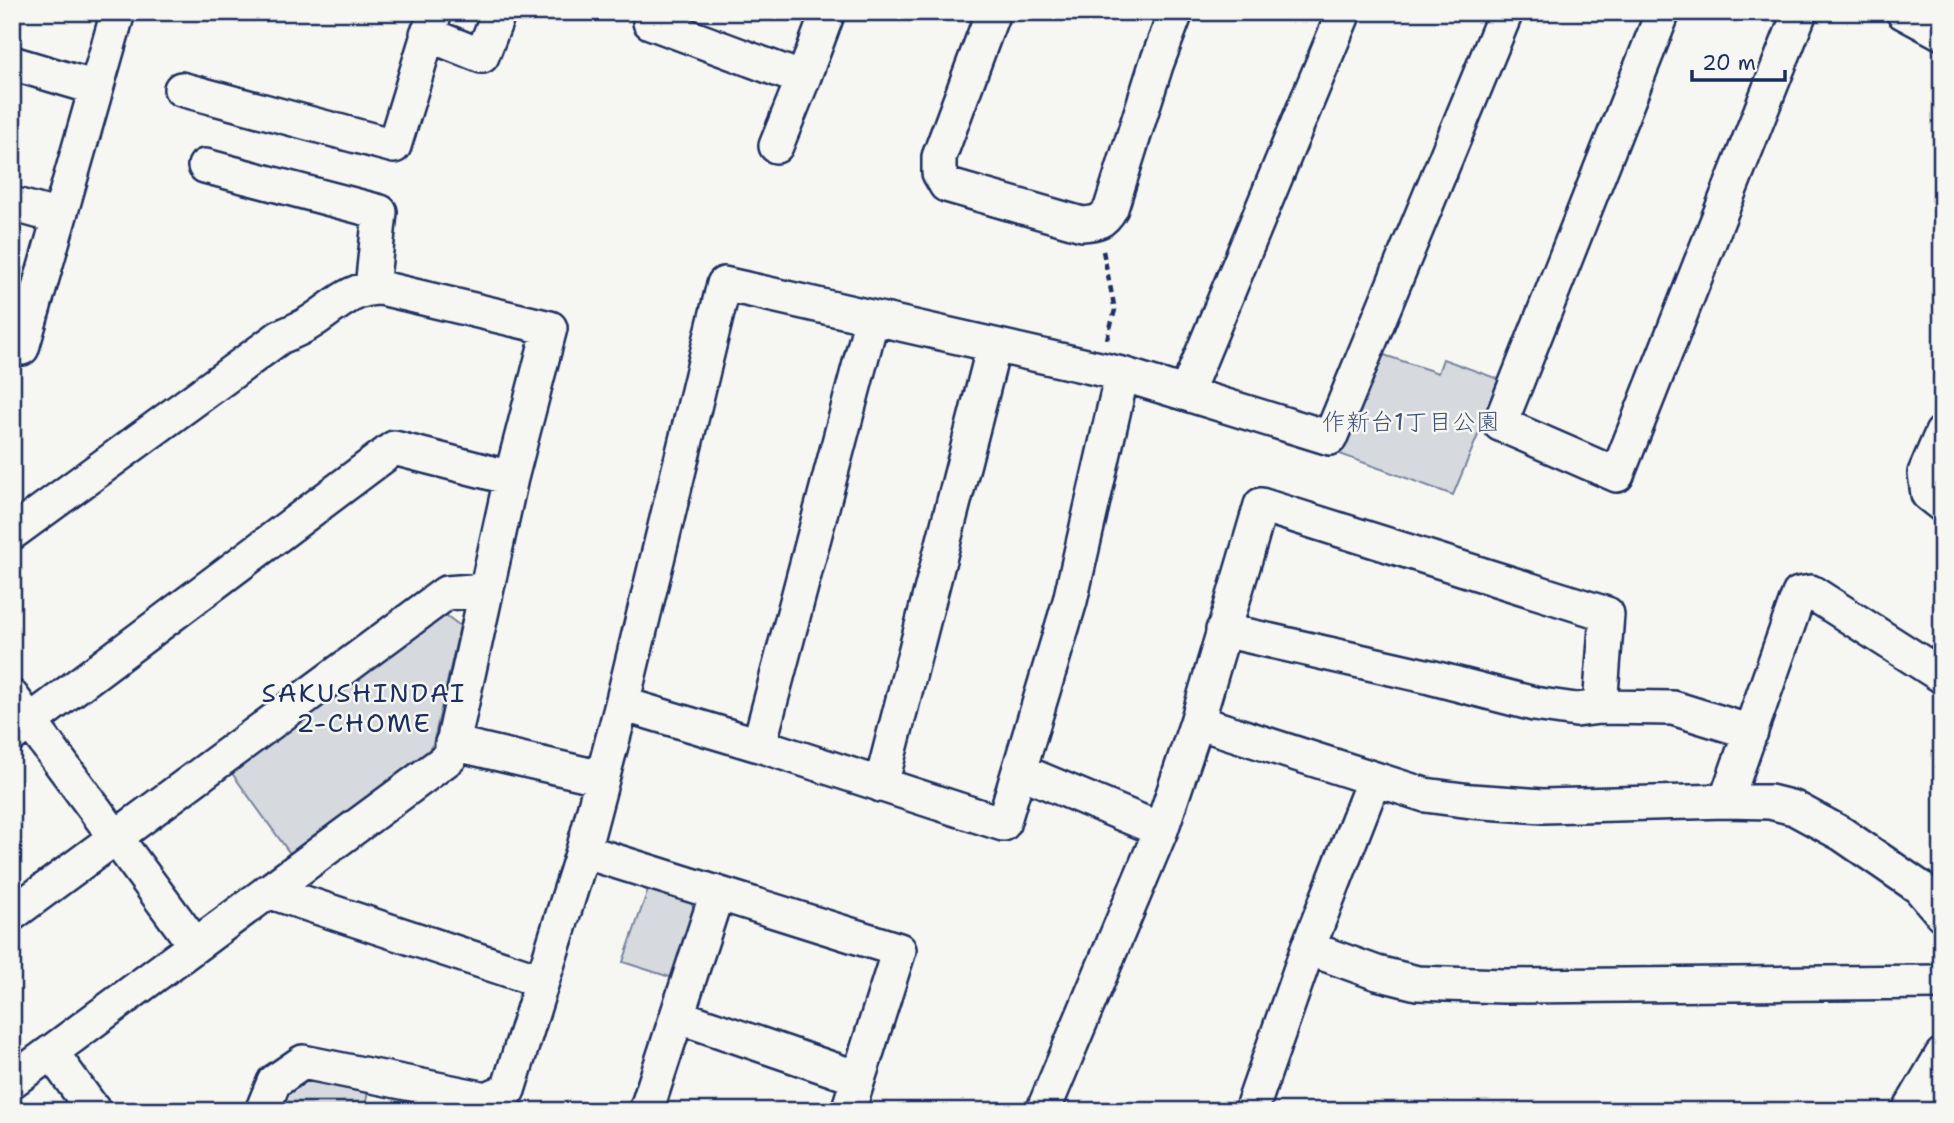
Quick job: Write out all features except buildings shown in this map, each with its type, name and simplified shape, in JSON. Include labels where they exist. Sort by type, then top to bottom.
[{"type":"street","points":[[12,345],[22,348],[118,12]]},
{"type":"street","points":[[181,89],[394,146],[431,23],[482,56],[499,12]]},
{"type":"street","points":[[654,12],[650,22],[803,79]]},
{"type":"street","points":[[776,146],[828,12]]},
{"type":"street","points":[[993,12],[939,157],[939,173],[946,185],[1082,225],[1097,223],[1105,218],[1111,208],[1156,65],[1177,12]]},
{"type":"street","points":[[1186,393],[1344,12]]},
{"type":"street","points":[[262,1111],[274,1082],[303,1062],[486,1099],[508,1090],[583,852],[622,704],[724,284],[1111,372],[1329,438],[1506,12]]},
{"type":"street","points":[[1663,12],[1500,424],[1617,475],[1800,12]]},
{"type":"street","points":[[12,63],[96,88]]},
{"type":"street","points":[[205,166],[380,212],[372,288]]},
{"type":"street","points":[[12,204],[59,217]]},
{"type":"street","points":[[12,533],[280,337],[309,324],[352,293],[381,288],[550,328],[511,478],[450,757],[12,1081]]},
{"type":"street","points":[[759,746],[872,318]]},
{"type":"street","points":[[881,785],[994,346]]},
{"type":"street","points":[[622,704],[1003,824],[1070,601],[1111,372]]},
{"type":"street","points":[[1942,433],[1926,473],[1928,494],[1942,505]]},
{"type":"street","points":[[195,945],[115,838],[19,718],[394,448],[511,478]]},
{"type":"street","points":[[1043,1111],[1161,830],[1197,722],[1261,505],[1606,614],[1600,707]]},
{"type":"street","points":[[12,914],[446,593],[486,590]]},
{"type":"street","points":[[1726,801],[1799,594],[1811,592],[1942,676]]},
{"type":"street","points":[[1223,630],[1430,677],[1534,704],[1576,710],[1600,707],[1673,708],[1751,732]]},
{"type":"street","points":[[1197,722],[1425,795],[1543,806],[1726,801],[1770,802],[1794,808],[1814,817],[1919,887],[1942,914]]},
{"type":"street","points":[[452,743],[602,778]]},
{"type":"street","points":[[1020,771],[1161,830]]},
{"type":"street","points":[[1251,1111],[1308,948],[1374,779]]},
{"type":"street","points":[[583,852],[899,950],[848,1111]]},
{"type":"street","points":[[268,891],[542,981]]},
{"type":"street","points":[[646,1111],[717,893]]},
{"type":"street","points":[[1308,948],[1377,973],[1429,984],[1942,982]]},
{"type":"street","points":[[677,1016],[858,1078]]},
{"type":"street","points":[[51,1052],[94,1111]]},
{"type":"street","points":[[1909,1111],[1942,1055]]},
{"type":"path","points":[[1097,223],[1115,310],[1111,372]]},
{"type":"green space","name":"作新台1丁目公園","points":[[1381,354],[1438,373],[1443,359],[1501,380],[1453,495],[1337,453]]},
{"type":"green space","points":[[442,612],[460,626],[433,744],[419,764],[294,859],[231,772]]},
{"type":"green space","points":[[650,884],[688,896],[695,911],[673,978],[623,962]]},
{"type":"green space","points":[[301,1078],[368,1089],[365,1111],[277,1111],[287,1086]]},
{"type":"district","name":"SAKUSHINDAI 2-CHOME","points":[[364,707]]}]
